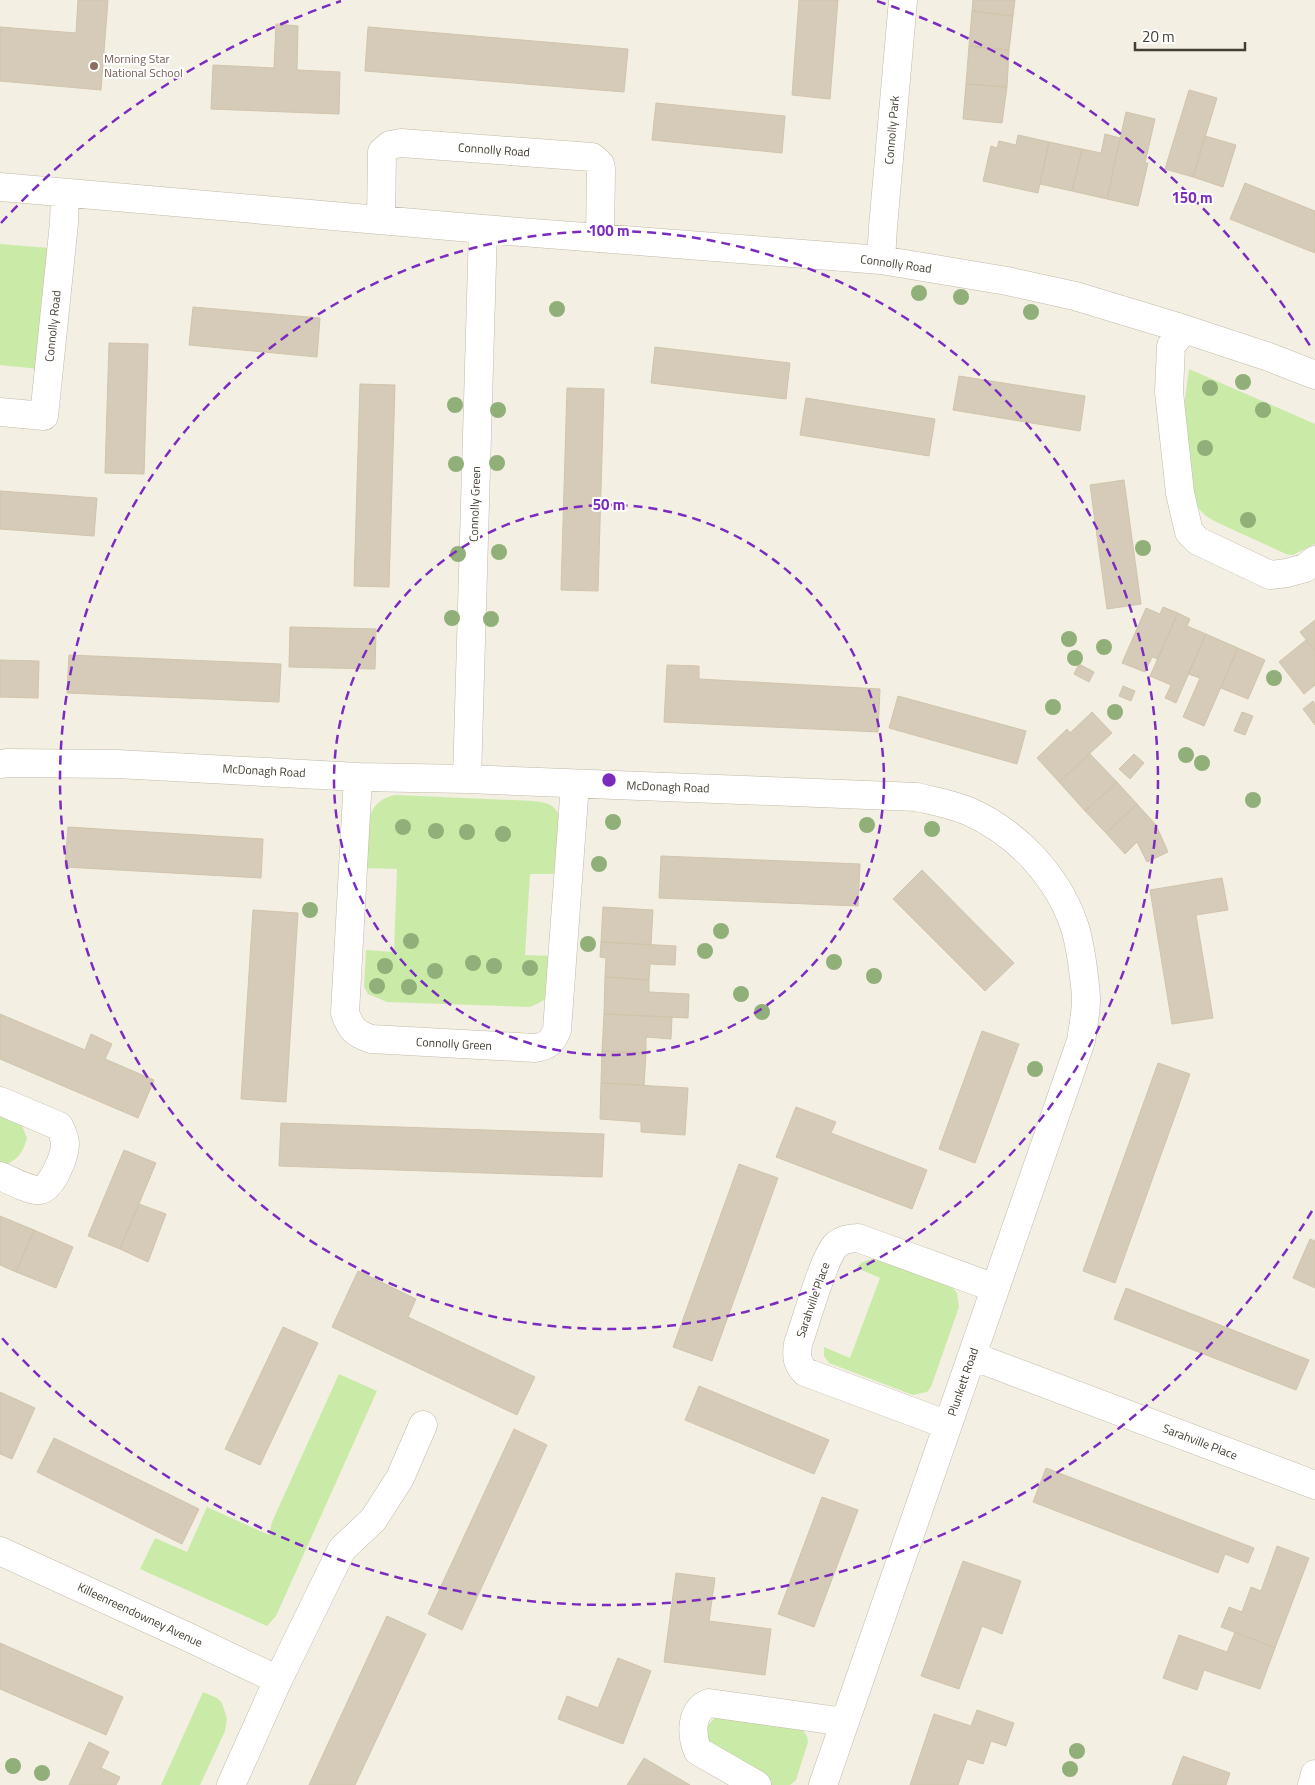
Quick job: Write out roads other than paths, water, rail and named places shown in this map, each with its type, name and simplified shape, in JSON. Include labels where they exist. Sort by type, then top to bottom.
[{"type":"street","name":"Connolly Park","points":[[881,260],[904,0]]},
{"type":"street","name":"Connolly Road","points":[[381,220],[382,152],[390,145],[401,143],[592,157],[600,164],[601,169],[600,238]]},
{"type":"street","name":"Connolly Road","points":[[0,187],[483,229],[881,260],[1007,281],[1075,296],[1184,329],[1269,357],[1315,375]]},
{"type":"street","name":"Connolly Road","points":[[0,412],[44,416],[63,232],[65,193]]},
{"type":"street","name":"Connolly Green","points":[[467,779],[483,229]]},
{"type":"street","points":[[1184,329],[1171,346],[1169,392],[1180,493],[1189,532],[1198,541],[1270,575],[1305,568],[1315,560]]},
{"type":"street","name":"McDonagh Road","points":[[0,764],[117,764],[358,776],[917,797],[943,803],[968,811],[1008,834],[1037,862],[1066,905],[1074,924],[1080,947],[1086,998],[1081,1041]]},
{"type":"street","name":"Connolly Green","points":[[358,776],[345,1012],[350,1026],[358,1035],[371,1039],[535,1048],[546,1046],[552,1040],[556,1030],[575,784]]},
{"type":"street","name":"Plunkett Road","points":[[823,1785],[1081,1041]]},
{"type":"street","points":[[0,1101],[59,1126],[64,1135],[65,1146],[52,1182],[43,1189],[34,1190],[0,1176]]},
{"type":"street","name":"Sarahville Place","points":[[948,1426],[805,1372],[799,1365],[796,1356],[798,1344],[827,1260],[835,1246],[847,1239],[858,1238],[995,1288]]},
{"type":"street","name":"Sarahville Place","points":[[972,1356],[1315,1485]]},
{"type":"street","points":[[231,1785],[278,1680],[342,1549],[373,1520],[400,1478],[423,1424]]},
{"type":"street","name":"Killeenreendowney Avenue","points":[[0,1551],[188,1636],[278,1680]]},
{"type":"street","points":[[757,1785],[698,1751],[693,1734],[698,1709],[703,1705],[709,1703],[845,1722]]},
{"type":"street","points":[[1312,1785],[1315,1774]]},
{"type":"place","name":"Morning Star National School","points":[[94,66]]}]
